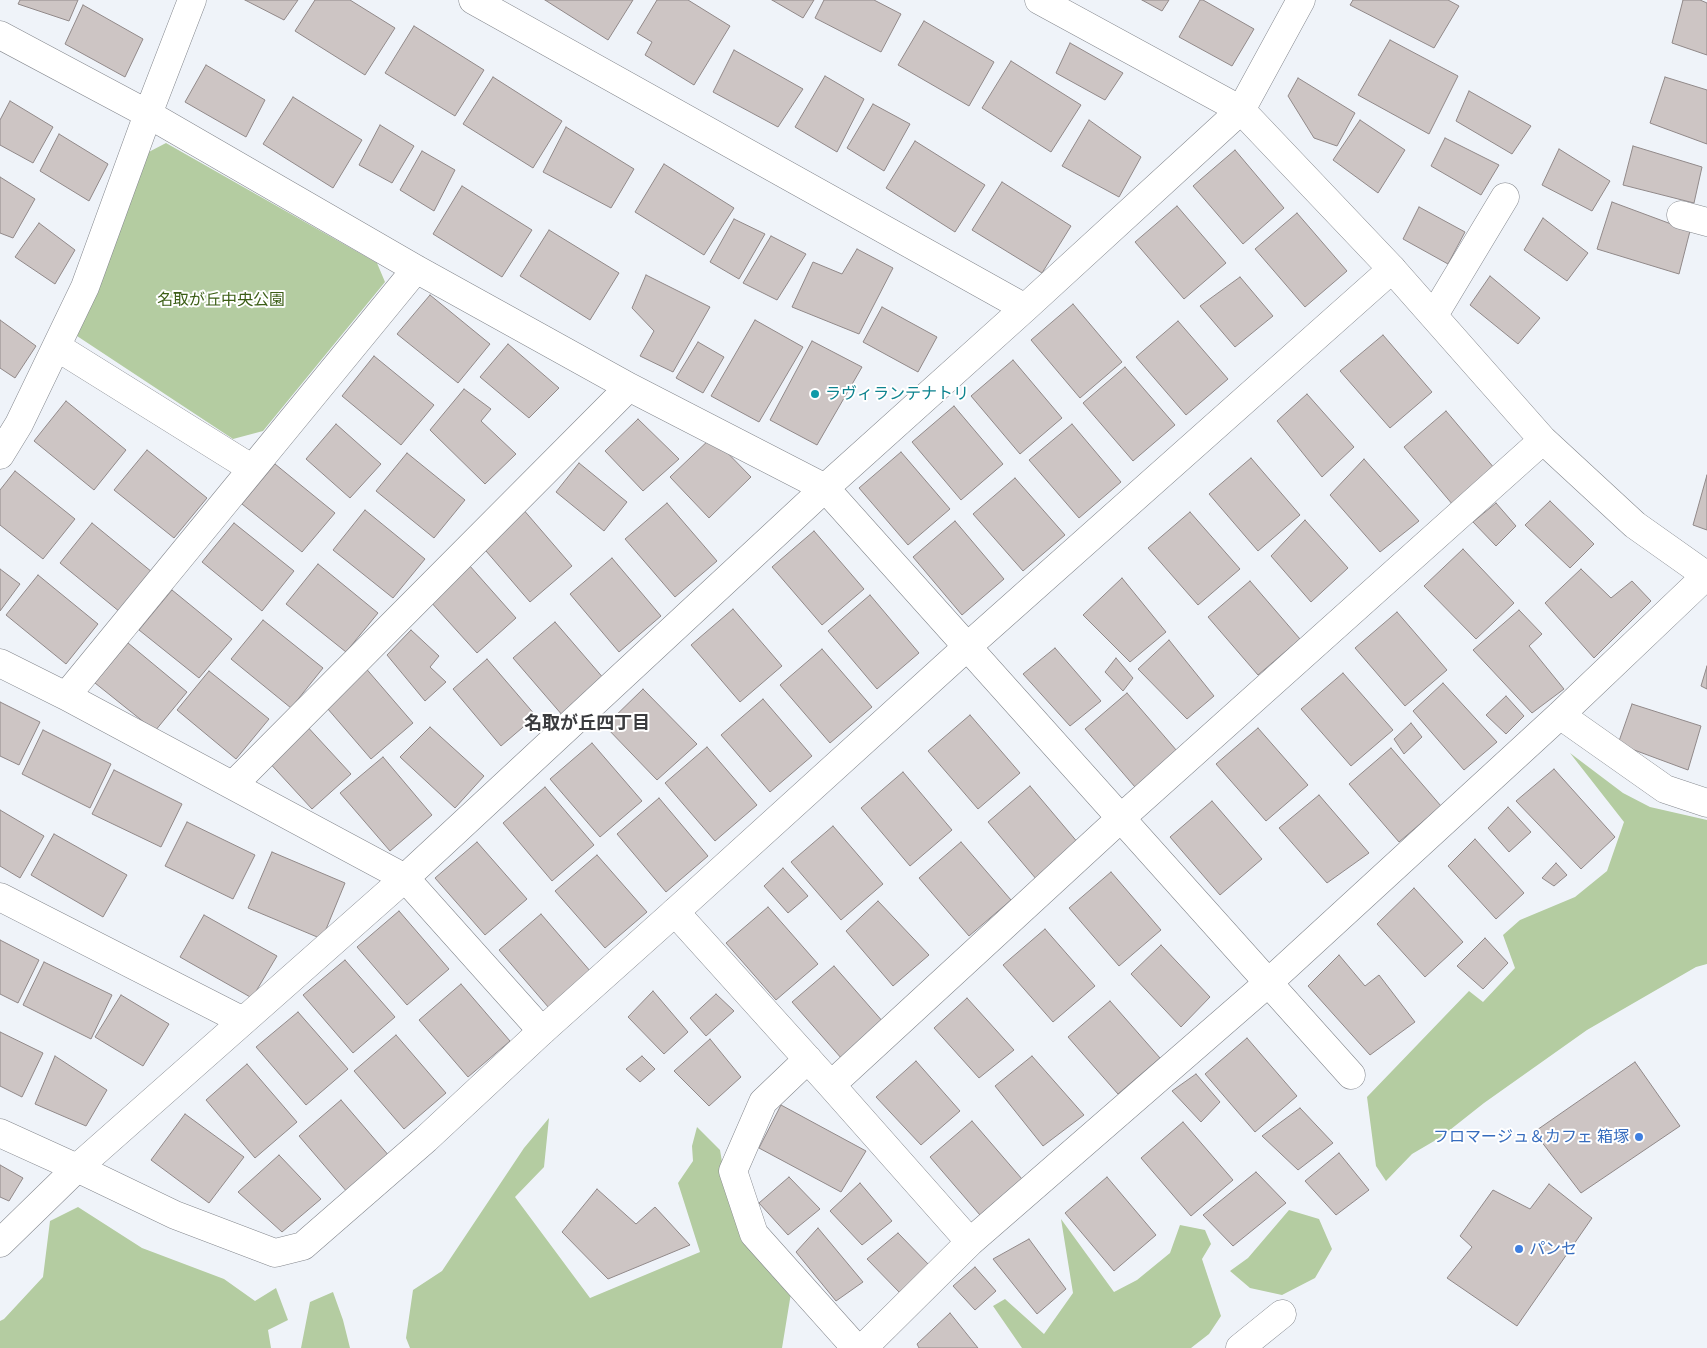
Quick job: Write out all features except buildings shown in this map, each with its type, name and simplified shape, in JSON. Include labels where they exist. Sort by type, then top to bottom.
[{"type":"street","points":[[0,455],[19,424],[85,287],[192,0]]},
{"type":"street","points":[[473,0],[1025,308]]},
{"type":"street","points":[[0,1242],[77,1168],[405,878],[825,488],[1241,110],[1301,0]]},
{"type":"street","points":[[864,1348],[970,1242],[1268,983],[1560,715],[1707,576],[1635,524],[1543,440],[1392,269],[1241,110],[1044,1]]},
{"type":"street","points":[[0,35],[148,114],[416,269],[629,388],[825,488],[1351,1075]]},
{"type":"street","points":[[1434,315],[1505,197]]},
{"type":"street","points":[[1681,215],[1707,222]]},
{"type":"street","points":[[66,696],[416,269]]},
{"type":"street","points":[[0,1134],[175,1215],[275,1253],[303,1246],[426,1139],[542,1030],[967,647],[1392,269]]},
{"type":"street","points":[[57,347],[251,468]]},
{"type":"street","points":[[233,785],[629,388]]},
{"type":"street","points":[[831,1085],[1121,818],[1543,440]]},
{"type":"street","points":[[0,663],[66,696],[405,878],[542,1030]]},
{"type":"street","points":[[1560,715],[1665,789],[1707,803]]},
{"type":"street","points":[[0,897],[243,1021]]},
{"type":"street","points":[[675,912],[970,1242]]},
{"type":"street","points":[[808,1059],[763,1102],[732,1171],[754,1234],[856,1348]]},
{"type":"street","points":[[1240,1348],[1282,1314]]},
{"type":"green space","name":"名取が丘中央公園","points":[[166,143],[377,263],[385,282],[263,431],[233,439],[77,336],[143,155]]},
{"type":"green space","points":[[1570,753],[1623,793],[1650,807],[1707,820],[1707,964],[1696,967],[1587,1030],[1484,1103],[1441,1137],[1412,1154],[1386,1181],[1376,1166],[1367,1097],[1469,991],[1483,1002],[1515,968],[1503,935],[1520,920],[1575,897],[1607,871],[1624,822]]},
{"type":"green space","points":[[549,1118],[544,1167],[515,1197],[590,1298],[700,1252],[678,1183],[693,1161],[692,1146],[697,1127],[720,1150],[729,1203],[743,1237],[791,1293],[782,1348],[410,1348],[406,1338],[413,1290],[442,1271],[524,1148]]},
{"type":"green space","points":[[78,1207],[142,1248],[224,1279],[255,1301],[276,1288],[288,1320],[268,1330],[271,1348],[0,1348],[0,1321],[43,1277],[50,1221]]},
{"type":"green space","points":[[1289,1210],[1319,1219],[1332,1249],[1315,1278],[1282,1295],[1250,1288],[1230,1271],[1248,1258]]},
{"type":"green space","points":[[1061,1219],[1114,1292],[1137,1280],[1170,1253],[1180,1225],[1205,1230],[1211,1244],[1202,1259],[1221,1316],[1209,1334],[1191,1348],[1022,1348],[993,1306],[1005,1299],[1044,1334],[1073,1293]]},
{"type":"green space","points":[[333,1292],[350,1348],[301,1348],[310,1302]]},
{"type":"place","name":"ラヴィランテナトリ","points":[[815,394]]},
{"type":"place","name":"フロマージュ＆カフェ 箱塚","points":[[1639,1137]]},
{"type":"place","name":"パンセ","points":[[1519,1249]]},
{"type":"district","name":"名取が丘四丁目","points":[[587,723]]}]
